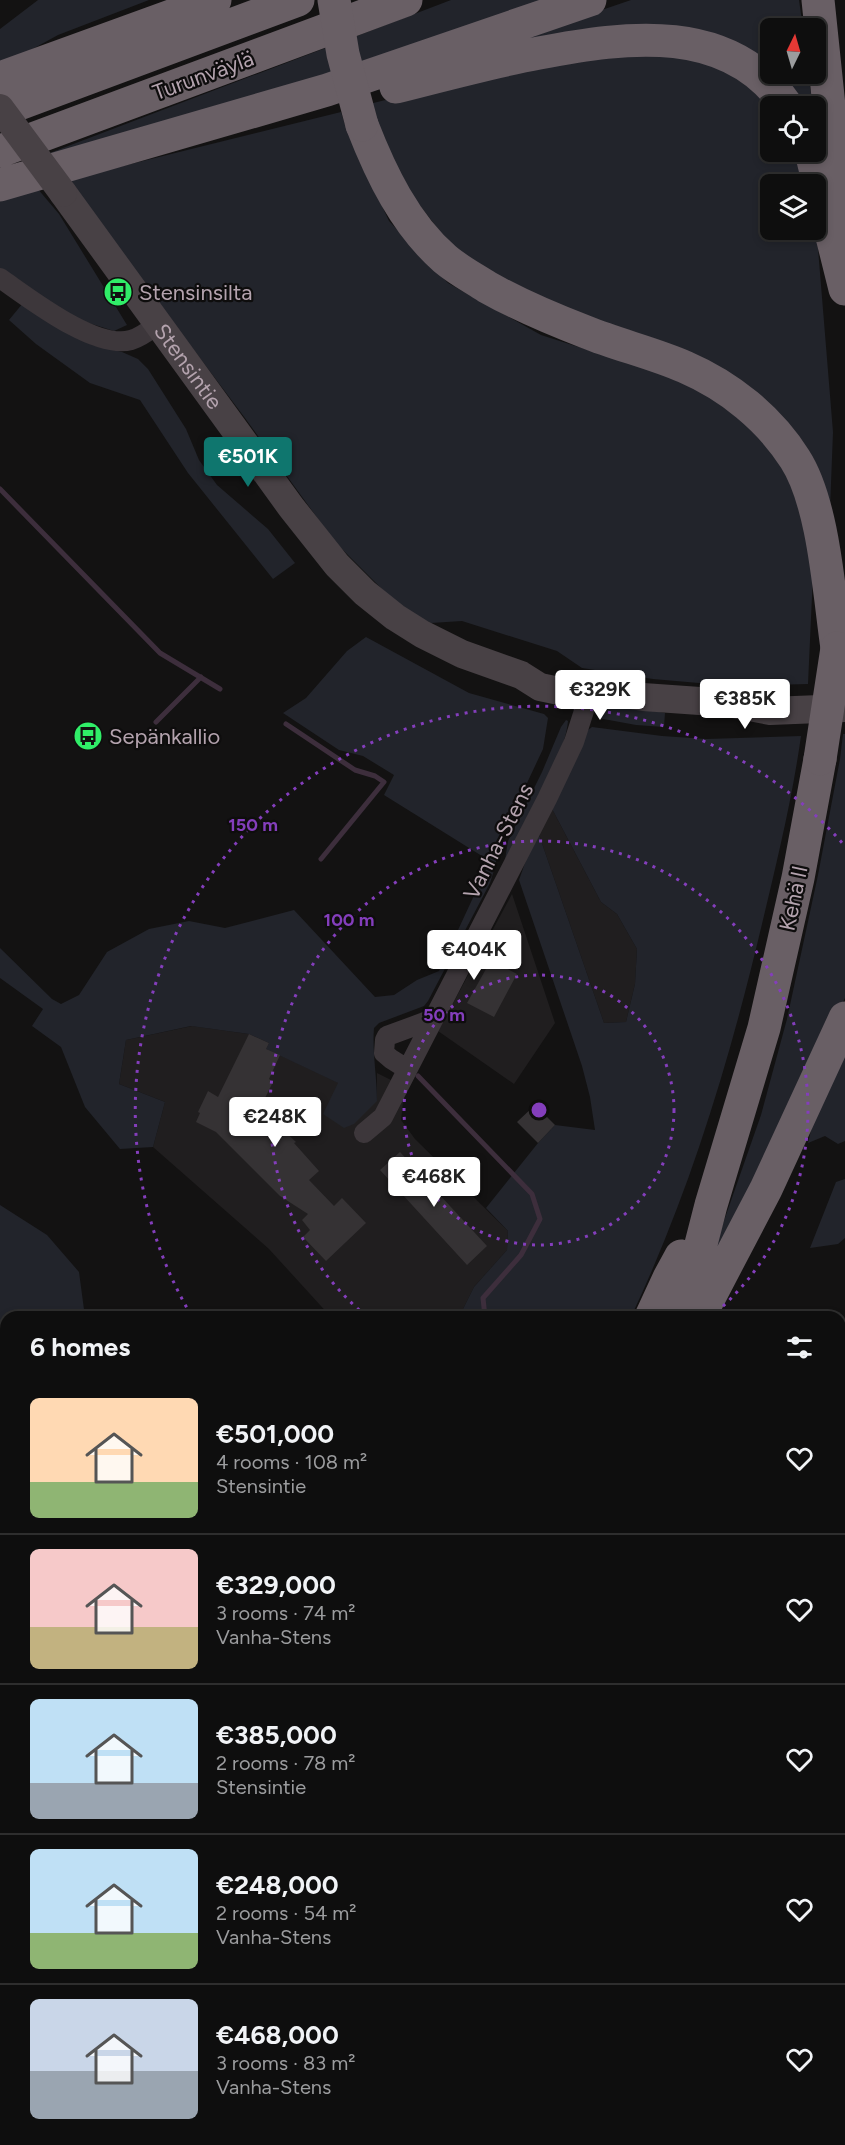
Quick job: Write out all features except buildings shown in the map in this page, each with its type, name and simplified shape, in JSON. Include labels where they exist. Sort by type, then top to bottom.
[{"type":"highway","name":"Turunväylä","points":[[0,109],[298,0]]},
{"type":"highway","points":[[334,0],[343,54],[362,125],[377,163],[398,201],[418,230],[445,259],[510,300],[587,333],[685,367],[736,396],[760,416],[796,460],[808,484],[819,529],[837,648]]},
{"type":"highway","name":"Turunväylä","points":[[0,151],[406,0]]},
{"type":"highway","points":[[0,185],[327,90],[590,0]]},
{"type":"highway","points":[[819,0],[830,22],[845,91]]},
{"type":"highway","points":[[819,0],[845,260]]},
{"type":"highway","points":[[0,78],[201,3]]},
{"type":"highway","points":[[214,124],[325,106],[522,56],[635,39],[681,42],[722,53],[759,74],[780,96]]},
{"type":"highway","points":[[813,162],[845,289]]},
{"type":"highway","name":"Kehä II","points":[[679,1311],[691,1283],[711,1205],[764,1028],[798,878],[820,759],[845,585]]},
{"type":"highway","points":[[702,1311],[766,1189],[845,1018]]},
{"type":"highway","name":"Kehä II","points":[[654,1311],[669,1278],[711,1205]]},
{"type":"main road","name":"Stensintie","points":[[0,109],[291,507],[337,565],[365,593],[395,617],[422,634],[462,654],[521,675],[540,687],[564,692],[591,689],[644,697],[728,703],[770,711],[845,708]]},
{"type":"main road","name":"Stensintie","points":[[728,703],[770,696],[845,691]]},
{"type":"street","points":[[0,278],[76,329],[118,342],[140,336],[159,324]]},
{"type":"street","name":"Vanha-Stens","points":[[364,1133],[383,1117],[565,761],[574,742],[591,689]]},
{"type":"street","points":[[407,1069],[384,1053],[384,1040],[387,1036],[433,1019]]},
{"type":"shaded area","points":[[38,0],[149,0],[58,35],[0,67],[0,29]]},
{"type":"shaded area","points":[[451,0],[567,0],[407,55],[0,172]]},
{"type":"shaded area","points":[[631,0],[799,0],[802,18],[760,18],[760,64],[720,40],[406,77]]},
{"type":"shaded area","points":[[638,48],[731,67],[761,96],[760,162],[801,162],[806,174],[760,174],[760,240],[817,240],[833,432],[829,535],[773,418],[549,308],[454,250],[399,178],[369,104],[527,66]]},
{"type":"shaded area","points":[[782,84],[810,84],[811,96],[792,96]]},
{"type":"shaded area","points":[[341,112],[347,131],[389,221],[448,283],[541,335],[648,369],[698,388],[766,439],[791,478],[809,530],[813,574],[808,684],[733,686],[653,679],[582,668],[557,651],[462,621],[431,623],[403,610],[334,541],[245,418],[66,180]]},
{"type":"shaded area","points":[[37,188],[59,214],[127,325],[114,331],[73,318],[0,270],[0,198]]},
{"type":"shaded area","points":[[23,303],[92,345],[122,352],[138,359],[148,369],[186,429],[199,460],[217,485],[268,529],[295,563],[273,579],[188,473],[140,400],[90,383],[36,344],[9,320]]},
{"type":"shaded area","points":[[366,637],[469,693],[544,714],[548,718],[543,749],[496,849],[496,864],[490,883],[424,1006],[379,1023],[374,1028],[377,1101],[354,1124],[344,1128],[323,1114],[338,1083],[266,1049],[269,1043],[249,1034],[191,1026],[126,1040],[119,1084],[165,1102],[153,1147],[120,1149],[85,1107],[61,1047],[32,1026],[43,1009],[0,978],[0,948],[52,999],[61,1004],[79,995],[107,952],[149,929],[189,921],[225,928],[294,910],[375,997],[394,995],[417,980],[439,971],[490,861],[384,795],[394,775],[363,756],[339,750],[283,713],[306,698],[347,651]]},
{"type":"shaded area","points":[[612,704],[665,713],[664,727],[636,725],[598,718],[599,713]]},
{"type":"shaded area","points":[[566,720],[568,721],[565,737],[552,773],[505,860],[508,841]]},
{"type":"shaded area","points":[[592,727],[706,739],[801,736],[779,854],[750,975],[722,1075],[672,1222],[634,1311],[462,1311],[474,1287],[507,1250],[508,1231],[486,1208],[555,1125],[595,1130],[582,1066],[519,880],[537,829],[604,1023],[626,1022],[635,984],[637,949],[617,914],[601,902],[550,805],[588,730]]},
{"type":"shaded area","points":[[843,734],[845,734],[845,998],[699,1292],[761,1115],[787,1019],[818,875]]},
{"type":"shaded area","points":[[550,805],[601,902],[617,914],[637,949],[635,984],[626,1022],[604,1023],[537,829]]},
{"type":"shaded area","points":[[512,894],[555,1023],[514,1084],[438,1031]]},
{"type":"shaded area","points":[[192,1026],[249,1034],[269,1043],[267,1049],[377,1101],[377,1073],[399,1084],[404,1093],[401,1120],[415,1139],[508,1231],[507,1250],[474,1287],[462,1311],[326,1311],[269,1249],[153,1147],[165,1102],[119,1084],[126,1040]]},
{"type":"shaded area","points":[[845,1044],[845,1141],[838,1144],[825,1136],[808,1143],[818,1101]]},
{"type":"shaded area","points":[[845,1179],[845,1238],[838,1244],[810,1248],[836,1182]]},
{"type":"shaded area","points":[[0,1205],[47,1235],[79,1272],[84,1311],[0,1311]]},
{"type":"waterway","points":[[0,489],[160,653],[220,689]]},
{"type":"waterway","points":[[156,722],[201,677]]},
{"type":"waterway","points":[[286,724],[355,770],[375,776],[384,782],[321,859]]},
{"type":"waterway","points":[[418,1076],[532,1194],[540,1219],[521,1255],[483,1298],[484,1311]]},
{"type":"place","name":"Stensinsilta","points":[[118,292]]},
{"type":"place","name":"Sepänkallio","points":[[88,736]]}]
